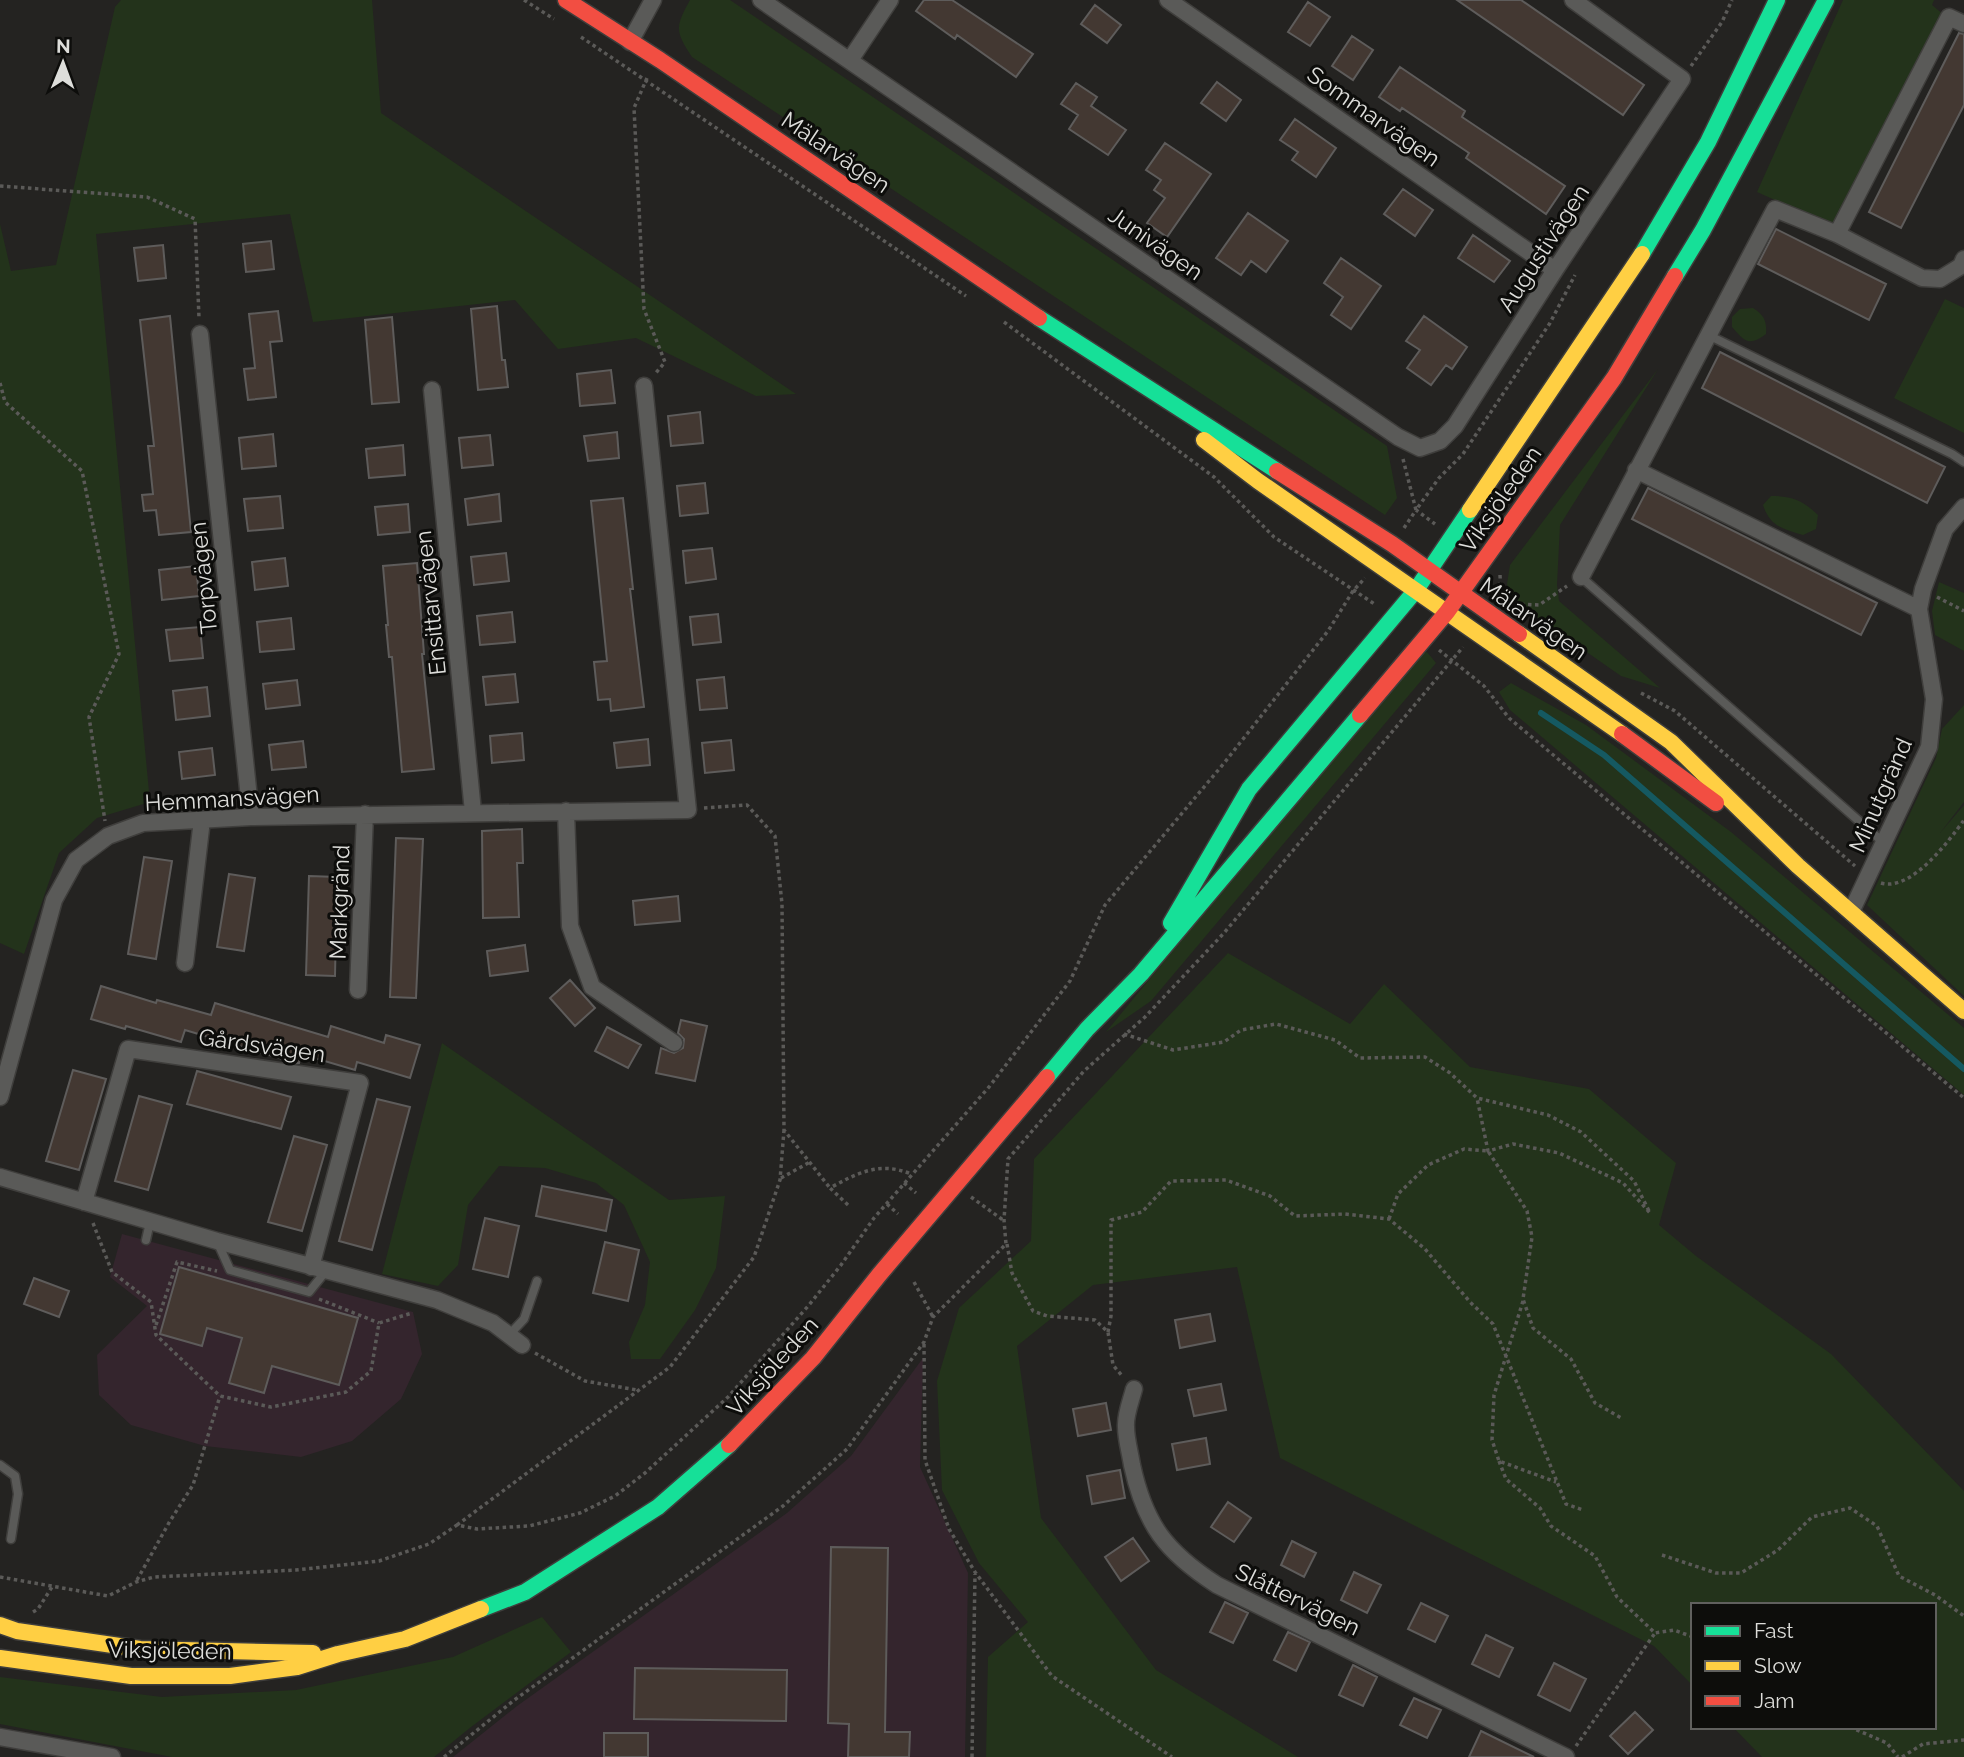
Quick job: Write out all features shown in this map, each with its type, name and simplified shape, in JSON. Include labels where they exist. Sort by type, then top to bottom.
[{"type":"main road","name":"Mälarvägen","points":[[566,0],[660,60],[1079,345],[1392,544],[1671,742],[1798,866],[1964,1011]]},
{"type":"main road","name":"Viksjöleden","points":[[1141,974],[1249,789],[1416,590],[1641,255],[1708,142],[1777,0]]},
{"type":"main road","name":"Viksjöleden","points":[[0,1658],[131,1676],[230,1676],[297,1667],[338,1654],[405,1639],[525,1592],[658,1507],[742,1434],[813,1358],[879,1275],[1070,1049],[1141,974],[1426,639],[1461,594],[1614,378],[1703,230],[1826,0]]},
{"type":"main road","name":"Mälarvägen","points":[[1079,345],[1258,481],[1648,752],[1798,866]]},
{"type":"main road","name":"Viksjöleden","points":[[0,1625],[17,1631],[140,1649],[338,1654]]},
{"type":"street","points":[[630,42],[653,0]]},
{"type":"street","name":"Junivägen","points":[[761,0],[1398,437],[1420,448],[1440,441]]},
{"type":"street","points":[[850,60],[890,0]]},
{"type":"street","name":"Sommarvägen","points":[[1168,0],[1555,270]]},
{"type":"street","points":[[1573,0],[1682,79]]},
{"type":"street","points":[[1837,234],[1949,17],[1964,24]]},
{"type":"street","name":"Augustivägen","points":[[1440,441],[1455,426],[1682,79]]},
{"type":"street","points":[[1581,577],[1775,209],[1837,234],[1922,278],[1940,279],[1961,266],[1964,259]]},
{"type":"street","name":"Torpvägen","points":[[200,334],[251,817]]},
{"type":"street","points":[[644,386],[688,810]]},
{"type":"street","name":"Ensittarvägen","points":[[432,390],[473,812]]},
{"type":"street","points":[[1636,470],[1919,609]]},
{"type":"street","name":"Minutgränd","points":[[1851,912],[1929,747],[1934,699],[1919,609],[1923,589],[1945,530],[1964,507]]},
{"type":"street","name":"Hemmansvägen","points":[[0,1097],[54,900],[76,860],[108,836],[143,823],[251,817],[688,810]]},
{"type":"street","points":[[566,811],[570,926],[592,987],[674,1043]]},
{"type":"street","name":"Markgränd","points":[[358,990],[365,814]]},
{"type":"street","points":[[185,963],[202,820]]},
{"type":"street","name":"Gårdsvägen","points":[[84,1202],[128,1049],[360,1083],[318,1269]]},
{"type":"street","points":[[0,1177],[150,1222],[437,1300],[493,1323],[515,1340]]},
{"type":"street","name":"Slåttervägen","points":[[1134,1389],[1125,1425],[1138,1492],[1153,1525],[1187,1566],[1217,1586],[1570,1753]]},
{"type":"street","points":[[0,1737],[113,1757]]},
{"type":"lane","points":[[1708,335],[1964,462]]},
{"type":"lane","points":[[1581,577],[1884,843]]},
{"type":"lane","points":[[146,1240],[150,1222]]},
{"type":"lane","points":[[218,1241],[230,1270],[309,1292],[318,1269]]},
{"type":"lane","points":[[515,1340],[537,1281]]},
{"type":"lane","points":[[0,1465],[15,1476],[18,1494],[11,1539]]},
{"type":"path","points":[[524,0],[557,22]]},
{"type":"path","points":[[1682,79],[1722,22],[1732,0]]},
{"type":"path","points":[[579,36],[966,296]]},
{"type":"path","points":[[660,60],[646,79],[634,108],[644,309],[665,362]]},
{"type":"path","points":[[0,186],[147,197],[195,219],[200,334]]},
{"type":"path","points":[[1000,318],[1214,477],[1274,537],[1394,616]]},
{"type":"path","points":[[0,383],[5,402],[82,471],[119,653],[89,717],[108,836]]},
{"type":"path","points":[[1392,544],[1416,510]]},
{"type":"path","points":[[457,1525],[477,1530],[528,1526],[580,1513],[615,1496],[684,1439],[773,1348],[841,1265],[886,1203],[989,1087],[1070,981],[1105,905],[1225,762],[1328,631],[1353,591],[1379,563]]},
{"type":"path","points":[[1509,604],[1539,605],[1581,577]]},
{"type":"path","points":[[1923,589],[1964,611]]},
{"type":"path","points":[[1426,639],[1484,685],[1509,718],[1964,1098]]},
{"type":"path","points":[[1108,1332],[1095,1320],[1047,1316],[1033,1311],[1012,1273],[1006,1244],[1004,1220],[1008,1159],[1084,1071],[1145,1017],[1224,933],[1451,660]]},
{"type":"path","points":[[0,1577],[108,1596],[136,1582],[154,1577],[296,1570],[380,1561],[429,1544],[670,1367],[754,1257],[780,1178],[784,1130],[782,904],[775,836],[747,805],[688,810]]},
{"type":"path","points":[[1124,1034],[1173,1050],[1224,1042],[1241,1030],[1276,1024],[1335,1040],[1360,1058],[1425,1057],[1450,1073],[1476,1098],[1548,1115],[1581,1132],[1634,1181],[1650,1213],[1623,1183],[1559,1153],[1513,1144],[1488,1152],[1464,1149],[1428,1165],[1398,1194],[1389,1219]]},
{"type":"path","points":[[1476,1098],[1488,1152],[1527,1211],[1532,1237],[1523,1299],[1494,1395],[1492,1440],[1499,1461],[1506,1479],[1540,1508],[1550,1526],[1595,1556],[1617,1597],[1650,1625],[1655,1633]]},
{"type":"path","points":[[784,1130],[830,1188],[848,1205]]},
{"type":"path","points":[[780,1178],[810,1162]]},
{"type":"path","points":[[830,1188],[859,1171],[882,1168],[911,1174]]},
{"type":"path","points":[[1134,1389],[1113,1365],[1108,1332],[1111,1316],[1111,1220],[1142,1212],[1171,1181],[1226,1180],[1270,1196],[1295,1216],[1345,1214],[1389,1219],[1425,1249],[1471,1303],[1493,1324],[1566,1504],[1583,1510]]},
{"type":"path","points":[[904,1183],[916,1193]]},
{"type":"path","points":[[971,1197],[1004,1220]]},
{"type":"path","points":[[84,1202],[112,1272],[151,1302],[156,1335],[220,1396],[271,1407],[346,1392],[371,1371],[379,1323]]},
{"type":"path","points":[[886,1203],[898,1214]]},
{"type":"path","points":[[444,1757],[513,1701],[783,1506],[847,1449],[924,1342],[933,1317],[1006,1244]]},
{"type":"path","points":[[155,1327],[177,1262],[211,1271],[230,1270]]},
{"type":"path","points":[[914,1282],[933,1317]]},
{"type":"path","points":[[309,1292],[321,1301],[379,1323],[413,1312],[437,1300]]},
{"type":"path","points":[[1523,1299],[1533,1328],[1571,1359],[1595,1404],[1623,1419]]},
{"type":"path","points":[[515,1340],[585,1381],[637,1390]]},
{"type":"path","points":[[924,1342],[925,1460],[949,1529],[975,1572],[1052,1676],[1172,1757]]},
{"type":"path","points":[[136,1582],[193,1485],[220,1396]]},
{"type":"path","points":[[1499,1461],[1556,1482]]},
{"type":"path","points":[[1662,1555],[1716,1573],[1741,1573],[1777,1550],[1812,1517],[1850,1508],[1877,1526],[1899,1576],[1935,1595],[1964,1616]]},
{"type":"path","points":[[972,1757],[975,1572]]},
{"type":"path","points":[[27,1615],[38,1609],[52,1587]]},
{"type":"path","points":[[1570,1753],[1655,1633],[1674,1630],[1691,1636]]},
{"type":"path","points":[[1854,1729],[1886,1743],[1900,1757],[1923,1744],[1964,1740]]},
{"type":"shaded area","points":[[122,1234],[413,1312],[422,1354],[401,1399],[352,1441],[301,1457],[205,1446],[131,1425],[99,1395],[97,1355],[147,1306],[110,1277]]},
{"type":"shaded area","points":[[923,1358],[920,1467],[968,1573],[965,1757],[453,1757],[517,1706],[787,1513],[851,1456]]},
{"type":"green space","points":[[121,0],[372,0],[381,113],[796,394],[756,396],[636,338],[558,349],[515,300],[313,322],[290,214],[96,234],[150,802],[97,818],[59,853],[24,954],[0,943],[0,224],[11,271],[56,265],[115,7]]},
{"type":"green space","points":[[690,0],[730,0],[1387,446],[1397,498],[1385,515],[692,57],[682,41],[679,29]]},
{"type":"green space","points":[[1843,0],[1934,0],[1932,5],[1944,15],[1838,228],[1757,192]]},
{"type":"green space","points":[[1945,299],[1964,308],[1964,433],[1894,398]]},
{"type":"green space","points":[[1753,308],[1764,319],[1766,334],[1747,341],[1732,327],[1732,317],[1740,309]]},
{"type":"green space","points":[[1658,369],[1560,525],[1557,585],[1559,601],[1660,688],[1621,676],[1512,600],[1507,584],[1510,565]]},
{"type":"green space","points":[[1771,496],[1791,498],[1807,506],[1818,515],[1816,529],[1803,535],[1774,523],[1763,505]]},
{"type":"green space","points":[[1939,582],[1964,593],[1964,651],[1935,635],[1932,611]]},
{"type":"green space","points":[[1427,652],[1436,663],[1151,1001],[1106,1032],[1417,654]]},
{"type":"green space","points":[[1511,683],[1586,725],[1731,832],[1964,1028],[1964,1095],[1510,710],[1499,692]]},
{"type":"green space","points":[[1964,705],[1964,802],[1940,833],[1964,805],[1964,996],[1867,905],[1936,758],[1942,729]]},
{"type":"green space","points":[[1228,953],[1350,1024],[1384,984],[1470,1067],[1589,1089],[1676,1163],[1659,1225],[1696,1256],[1831,1354],[1964,1491],[1964,1757],[1762,1757],[1735,1729],[1936,1729],[1936,1603],[1691,1603],[1691,1684],[1654,1646],[1280,1458],[1237,1267],[1093,1285],[1017,1346],[1041,1518],[1156,1670],[1298,1757],[986,1757],[988,1657],[1028,1622],[979,1563],[942,1490],[937,1381],[959,1308],[1031,1241],[1034,1159]]},
{"type":"green space","points":[[442,1043],[669,1200],[725,1196],[716,1268],[695,1310],[660,1359],[631,1359],[629,1342],[645,1305],[650,1262],[624,1205],[596,1183],[545,1168],[499,1166],[468,1205],[458,1265],[438,1286],[382,1274]]},
{"type":"green space","points":[[542,1617],[571,1652],[434,1757],[172,1757],[0,1724],[0,1677],[162,1697],[296,1690],[453,1657]]},
{"type":"building","points":[[924,0],[952,0],[1033,54],[1016,77],[957,35],[955,39],[916,11]]},
{"type":"building","points":[[1457,0],[1521,0],[1644,85],[1623,115]]},
{"type":"building","points":[[1308,2],[1330,17],[1310,46],[1288,32]]},
{"type":"building","points":[[1095,5],[1121,25],[1107,43],[1081,24]]},
{"type":"building","points":[[1959,33],[1964,34],[1964,105],[1901,228],[1869,212]]},
{"type":"building","points":[[1352,36],[1373,50],[1353,80],[1332,66]]},
{"type":"building","points":[[1400,67],[1465,111],[1462,117],[1565,186],[1546,214],[1466,158],[1469,153],[1402,108],[1400,111],[1379,97]]},
{"type":"building","points":[[1217,82],[1241,100],[1226,121],[1201,103]]},
{"type":"building","points":[[1076,83],[1097,97],[1091,106],[1126,130],[1108,155],[1069,129],[1078,115],[1061,104]]},
{"type":"building","points":[[1295,119],[1336,148],[1316,177],[1292,160],[1298,152],[1280,140]]},
{"type":"building","points":[[1165,143],[1211,174],[1167,237],[1147,223],[1165,198],[1154,190],[1161,180],[1146,170]]},
{"type":"building","points":[[1403,189],[1433,210],[1415,236],[1384,214]]},
{"type":"building","points":[[1248,213],[1288,241],[1266,272],[1251,261],[1241,275],[1216,258]]},
{"type":"building","points":[[1776,229],[1886,284],[1869,320],[1758,264]]},
{"type":"building","points":[[1473,235],[1510,261],[1494,282],[1458,258]]},
{"type":"building","points":[[271,241],[274,269],[246,272],[243,244]]},
{"type":"building","points":[[163,245],[166,278],[138,281],[134,248]]},
{"type":"building","points":[[1341,258],[1381,286],[1351,329],[1331,315],[1343,297],[1324,283]]},
{"type":"building","points":[[497,306],[502,360],[505,360],[508,387],[478,390],[471,309]]},
{"type":"building","points":[[278,311],[282,341],[270,342],[276,397],[248,400],[244,369],[255,368],[249,314]]},
{"type":"building","points":[[170,316],[191,532],[159,535],[156,510],[144,511],[142,495],[153,494],[148,446],[154,446],[140,320]]},
{"type":"building","points":[[1424,316],[1467,347],[1452,369],[1446,365],[1431,385],[1407,368],[1420,350],[1406,341]]},
{"type":"building","points":[[392,317],[399,402],[372,404],[365,320]]},
{"type":"building","points":[[1720,352],[1945,467],[1927,503],[1702,388]]},
{"type":"building","points":[[611,370],[615,403],[580,406],[577,374]]},
{"type":"building","points":[[700,412],[703,443],[671,446],[668,416]]},
{"type":"building","points":[[617,432],[619,458],[588,461],[584,436]]},
{"type":"building","points":[[273,434],[276,466],[242,469],[239,438]]},
{"type":"building","points":[[490,435],[493,465],[462,468],[459,438]]},
{"type":"building","points":[[403,445],[405,475],[369,478],[366,449]]},
{"type":"building","points":[[705,483],[708,513],[680,516],[677,486]]},
{"type":"building","points":[[1648,488],[1877,603],[1861,635],[1632,519]]},
{"type":"building","points":[[499,494],[501,521],[468,525],[465,499]]},
{"type":"building","points":[[280,496],[283,528],[248,531],[244,499]]},
{"type":"building","points":[[623,498],[633,589],[630,589],[644,707],[611,711],[610,699],[598,700],[594,662],[607,661],[591,501]]},
{"type":"building","points":[[408,504],[410,532],[378,535],[375,507]]},
{"type":"building","points":[[712,548],[716,579],[686,583],[683,551]]},
{"type":"building","points":[[506,553],[509,581],[474,585],[471,557]]},
{"type":"building","points":[[285,558],[288,586],[255,590],[252,562]]},
{"type":"building","points":[[417,563],[422,654],[434,769],[402,772],[392,657],[389,657],[386,625],[383,566]]},
{"type":"building","points":[[196,566],[199,596],[162,600],[159,570]]},
{"type":"building","points":[[512,612],[515,642],[480,645],[477,616]]},
{"type":"building","points":[[718,614],[721,642],[693,645],[690,617]]},
{"type":"building","points":[[291,618],[294,649],[260,652],[257,622]]},
{"type":"building","points":[[200,627],[203,658],[170,661],[166,630]]},
{"type":"building","points":[[515,674],[518,702],[486,705],[483,677]]},
{"type":"building","points":[[724,677],[727,708],[700,710],[697,680]]},
{"type":"building","points":[[297,680],[300,705],[266,709],[263,684]]},
{"type":"building","points":[[207,687],[210,716],[176,720],[173,691]]},
{"type":"building","points":[[522,733],[524,760],[492,763],[490,736]]},
{"type":"building","points":[[648,739],[650,765],[617,768],[614,743]]},
{"type":"building","points":[[731,740],[734,770],[705,773],[702,743]]},
{"type":"building","points":[[303,741],[306,767],[272,770],[269,745]]},
{"type":"building","points":[[212,748],[215,775],[182,779],[179,752]]},
{"type":"building","points":[[522,829],[523,863],[517,863],[519,917],[483,918],[482,831]]},
{"type":"building","points":[[396,838],[423,839],[416,998],[390,997]]},
{"type":"building","points":[[144,857],[172,861],[156,959],[128,954]]},
{"type":"building","points":[[229,874],[255,878],[244,951],[217,947]]},
{"type":"building","points":[[309,876],[337,877],[335,976],[306,975]]},
{"type":"building","points":[[678,896],[680,921],[635,925],[633,901]]},
{"type":"building","points":[[525,945],[528,971],[490,976],[487,951]]},
{"type":"building","points":[[570,980],[595,1008],[575,1026],[550,998]]},
{"type":"building","points":[[101,986],[156,1003],[157,1000],[211,1015],[215,1003],[328,1037],[331,1026],[384,1043],[386,1035],[420,1045],[410,1078],[357,1062],[355,1070],[301,1054],[299,1063],[296,1063],[185,1030],[181,1042],[91,1019]]},
{"type":"building","points":[[681,1020],[707,1026],[695,1081],[656,1073],[661,1048],[674,1053],[683,1048],[684,1039],[678,1033]]},
{"type":"building","points":[[607,1027],[641,1045],[628,1068],[595,1051]]},
{"type":"building","points":[[73,1070],[106,1079],[79,1170],[46,1161]]},
{"type":"building","points":[[197,1071],[291,1097],[281,1129],[187,1104]]},
{"type":"building","points":[[139,1096],[172,1105],[148,1190],[115,1181]]},
{"type":"building","points":[[377,1099],[410,1107],[372,1250],[339,1241]]},
{"type":"building","points":[[294,1136],[327,1145],[302,1231],[268,1222]]},
{"type":"building","points":[[542,1186],[612,1200],[606,1231],[536,1216]]},
{"type":"building","points":[[485,1218],[519,1226],[508,1277],[473,1269]]},
{"type":"building","points":[[605,1242],[639,1250],[628,1301],[593,1293]]},
{"type":"building","points":[[179,1267],[358,1318],[339,1385],[272,1366],[264,1393],[229,1383],[242,1338],[207,1328],[202,1346],[160,1334]]},
{"type":"building","points":[[34,1278],[69,1291],[59,1317],[24,1304]]},
{"type":"building","points":[[1210,1314],[1215,1341],[1180,1348],[1175,1320]]},
{"type":"building","points":[[1221,1384],[1226,1410],[1194,1416],[1188,1390]]},
{"type":"building","points":[[1106,1403],[1111,1430],[1078,1436],[1073,1409]]},
{"type":"building","points":[[1206,1438],[1210,1464],[1177,1470],[1172,1444]]},
{"type":"building","points":[[1120,1470],[1125,1498],[1092,1504],[1087,1476]]},
{"type":"building","points":[[1228,1502],[1251,1518],[1234,1542],[1211,1527]]},
{"type":"building","points":[[1133,1538],[1149,1561],[1121,1581],[1105,1557]]},
{"type":"building","points":[[1292,1541],[1316,1553],[1304,1577],[1281,1565]]},
{"type":"building","points":[[831,1547],[888,1548],[885,1732],[910,1732],[909,1757],[848,1757],[849,1724],[828,1723]]},
{"type":"building","points":[[1354,1572],[1381,1585],[1367,1613],[1341,1600]]},
{"type":"building","points":[[1225,1602],[1248,1613],[1233,1643],[1210,1632]]},
{"type":"building","points":[[1421,1603],[1448,1616],[1435,1642],[1408,1629]]},
{"type":"building","points":[[1288,1632],[1310,1642],[1296,1671],[1274,1660]]},
{"type":"building","points":[[1486,1635],[1513,1648],[1499,1677],[1472,1664]]},
{"type":"building","points":[[1554,1663],[1586,1679],[1570,1711],[1538,1695]]},
{"type":"building","points":[[1353,1665],[1377,1677],[1363,1706],[1339,1695]]},
{"type":"building","points":[[635,1668],[787,1670],[786,1721],[634,1719]]},
{"type":"building","points":[[1414,1698],[1441,1710],[1427,1738],[1400,1725]]},
{"type":"building","points":[[1635,1712],[1653,1730],[1628,1754],[1610,1736]]},
{"type":"building","points":[[1481,1731],[1534,1757],[1469,1757]]},
{"type":"building","points":[[604,1733],[648,1733],[648,1757],[604,1757]]},
{"type":"waterway","points":[[1541,713],[1604,755],[1964,1069]]},
{"type":"traffic: fast","points":[[1642,254],[1708,142],[1777,0]]},
{"type":"traffic: fast","points":[[1675,276],[1703,230],[1826,0]]},
{"type":"traffic: fast","points":[[1039,318],[1277,471]]},
{"type":"traffic: fast","points":[[1171,923],[1249,789],[1416,590],[1470,510]]},
{"type":"traffic: fast","points":[[1047,1077],[1087,1029],[1141,974],[1360,715]]},
{"type":"traffic: fast","points":[[481,1609],[525,1592],[658,1507],[729,1445]]},
{"type":"traffic: slow","points":[[1470,510],[1642,254]]},
{"type":"traffic: slow","points":[[1204,440],[1258,481],[1622,734]]},
{"type":"traffic: slow","points":[[1519,634],[1671,742],[1798,866],[1964,1011]]},
{"type":"traffic: slow","points":[[0,1658],[131,1676],[230,1676],[297,1667],[338,1654],[405,1639],[481,1609]]},
{"type":"traffic: slow","points":[[0,1625],[17,1631],[140,1649],[313,1653]]},
{"type":"traffic: jam","points":[[566,0],[660,60],[1039,318]]},
{"type":"traffic: jam","points":[[1360,715],[1447,612],[1614,378],[1675,276]]},
{"type":"traffic: jam","points":[[1277,471],[1392,544],[1519,634]]},
{"type":"traffic: jam","points":[[1622,734],[1716,803]]},
{"type":"traffic: jam","points":[[729,1445],[813,1358],[879,1275],[1047,1077]]}]
